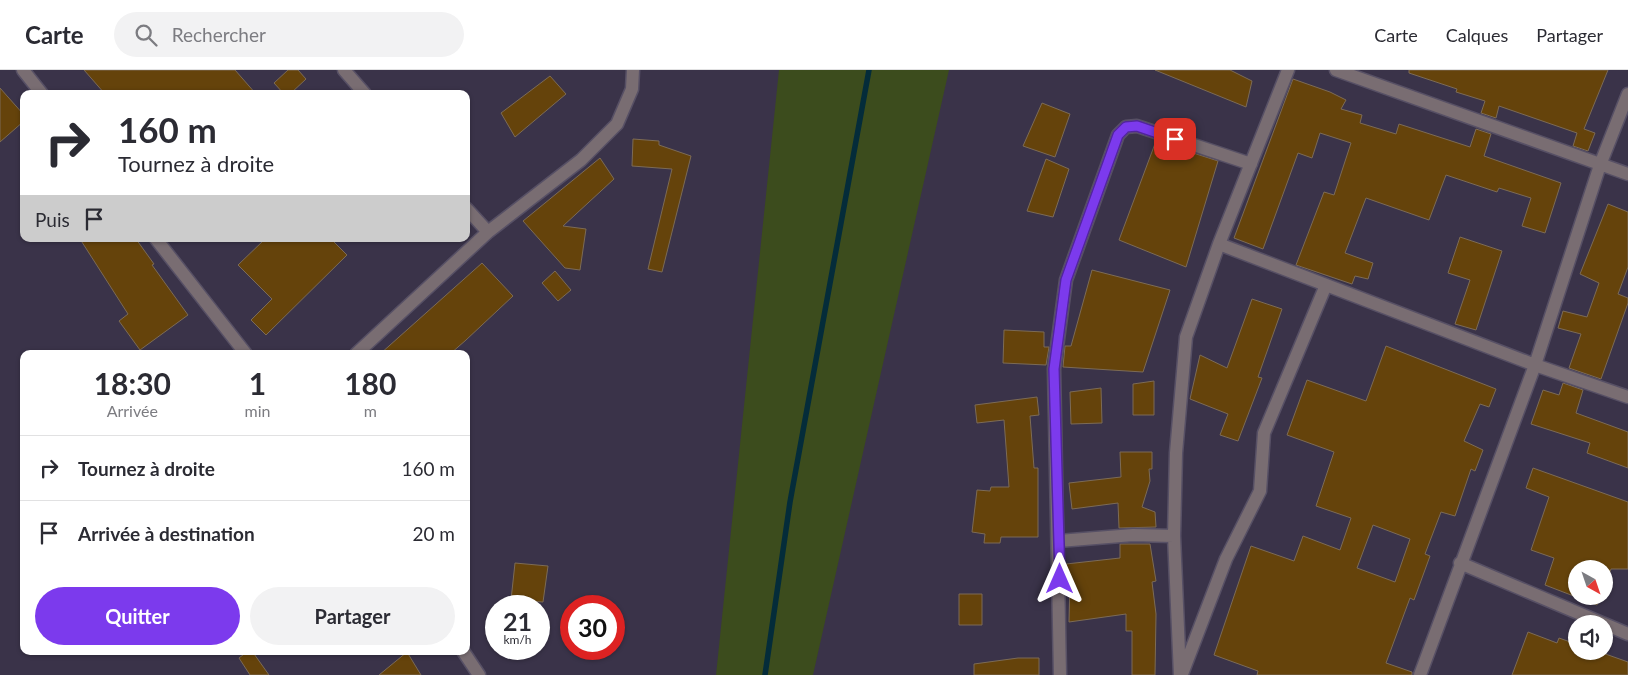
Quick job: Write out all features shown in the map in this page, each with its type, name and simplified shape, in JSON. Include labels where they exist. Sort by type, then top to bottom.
[{"type":"street","points":[[23,70],[39,90]]},
{"type":"street","points":[[344,70],[362,90]]},
{"type":"street","points":[[360,350],[488,232],[581,160],[617,124],[632,89],[633,70]]},
{"type":"street","points":[[1181,675],[1174,536],[1176,453],[1186,337],[1219,244],[1288,70]]},
{"type":"street","points":[[1336,70],[1628,174]]},
{"type":"street","points":[[1420,675],[1535,365],[1600,165],[1628,94]]},
{"type":"street","points":[[1060,675],[1059,541],[1054,369],[1066,280],[1118,135],[1126,127],[1137,126],[1251,164]]},
{"type":"street","points":[[470,212],[488,232]]},
{"type":"street","points":[[158,242],[243,350]]},
{"type":"street","points":[[1219,244],[1535,365],[1628,397]]},
{"type":"street","points":[[1181,675],[1226,559],[1260,491],[1264,433],[1326,285]]},
{"type":"street","points":[[1059,541],[1133,535],[1174,536]]},
{"type":"street","points":[[1460,563],[1628,634]]},
{"type":"street","points":[[466,655],[479,675]]},
{"type":"green space","points":[[779,70],[949,70],[813,675],[716,675]]},
{"type":"building","points":[[84,70],[235,70],[252,90],[102,90]]},
{"type":"building","points":[[288,70],[298,70],[306,79],[294,90],[280,90],[274,83]]},
{"type":"building","points":[[1155,70],[1230,70],[1252,81],[1246,107]]},
{"type":"building","points":[[1409,70],[1608,70],[1584,129],[1595,133],[1588,151],[1573,146],[1577,133],[1499,106],[1496,118],[1481,113],[1485,101],[1456,92],[1457,89],[1409,73]]},
{"type":"building","points":[[550,76],[566,94],[515,137],[501,113]]},
{"type":"building","points":[[1293,79],[1330,92],[1346,100],[1341,109],[1362,115],[1360,123],[1396,134],[1399,124],[1470,147],[1476,129],[1491,134],[1484,156],[1561,183],[1545,233],[1522,226],[1531,198],[1499,188],[1497,192],[1446,175],[1429,220],[1366,198],[1345,253],[1373,263],[1368,279],[1355,276],[1352,284],[1296,265],[1324,192],[1334,195],[1351,143],[1320,133],[1312,158],[1298,153],[1263,249],[1234,238]]},
{"type":"building","points":[[0,88],[20,110],[20,124],[0,142]]},
{"type":"building","points":[[1042,103],[1070,114],[1055,157],[1023,146]]},
{"type":"building","points":[[633,139],[659,141],[659,145],[691,156],[662,272],[648,269],[672,169],[632,166]]},
{"type":"building","points":[[1156,141],[1218,161],[1186,267],[1119,240]]},
{"type":"building","points":[[600,158],[614,179],[563,226],[586,229],[580,270],[565,268],[523,221]]},
{"type":"building","points":[[1046,159],[1069,169],[1053,217],[1027,211]]},
{"type":"building","points":[[1608,204],[1628,212],[1628,267],[1618,294],[1628,298],[1628,303],[1601,379],[1569,368],[1581,334],[1558,328],[1563,311],[1587,317],[1599,283],[1580,274]]},
{"type":"building","points":[[1460,237],[1502,251],[1476,330],[1455,324],[1470,280],[1448,273]]},
{"type":"building","points":[[82,242],[138,242],[154,264],[152,265],[188,315],[140,350],[119,321],[128,314]]},
{"type":"building","points":[[262,242],[334,242],[347,255],[266,335],[251,320],[272,299],[238,265]]},
{"type":"building","points":[[482,263],[513,296],[455,350],[384,350]]},
{"type":"building","points":[[1092,270],[1170,290],[1143,372],[1063,367],[1065,346],[1071,346]]},
{"type":"building","points":[[555,271],[571,290],[558,301],[542,283]]},
{"type":"building","points":[[1252,299],[1282,309],[1258,377],[1262,378],[1238,441],[1220,435],[1228,414],[1190,399],[1200,355],[1227,368]]},
{"type":"building","points":[[1004,330],[1044,332],[1044,347],[1049,347],[1046,365],[1003,363]]},
{"type":"building","points":[[1386,346],[1496,389],[1489,407],[1480,404],[1464,441],[1483,450],[1475,471],[1471,469],[1455,516],[1441,512],[1425,554],[1430,556],[1414,600],[1410,598],[1386,663],[1412,672],[1412,675],[1257,675],[1258,671],[1214,655],[1251,546],[1294,561],[1303,536],[1340,550],[1351,518],[1316,506],[1334,452],[1287,435],[1307,380],[1366,401]],"holes":[[[1373,525],[1410,539],[1395,582],[1357,568]]]},
{"type":"building","points":[[1154,381],[1154,415],[1133,415],[1133,384]]},
{"type":"building","points":[[1563,383],[1583,390],[1576,413],[1628,432],[1628,468],[1587,453],[1590,443],[1531,424],[1543,390],[1559,395]]},
{"type":"building","points":[[1101,388],[1102,423],[1071,424],[1070,392]]},
{"type":"building","points":[[1037,397],[1039,415],[1030,416],[1034,468],[1038,468],[1038,537],[1001,537],[1000,543],[984,543],[985,534],[972,532],[977,490],[990,491],[991,487],[1009,487],[1004,420],[977,423],[975,405]]},
{"type":"building","points":[[1120,452],[1152,452],[1152,469],[1149,469],[1150,481],[1142,507],[1155,512],[1156,527],[1119,528],[1118,503],[1072,509],[1069,483],[1121,477]]},
{"type":"building","points":[[1533,468],[1628,502],[1628,569],[1613,569],[1613,560],[1568,560],[1568,594],[1545,585],[1554,558],[1531,550],[1549,497],[1526,488]]},
{"type":"building","points":[[1120,544],[1150,544],[1156,581],[1152,582],[1156,614],[1155,675],[1132,675],[1132,631],[1126,631],[1126,614],[1069,622],[1070,579],[1066,564],[1120,558]]},
{"type":"building","points":[[515,563],[548,566],[544,595],[512,595]]},
{"type":"building","points":[[959,594],[982,594],[982,625],[959,625]]},
{"type":"building","points":[[1528,632],[1557,643],[1559,638],[1568,641],[1568,660],[1613,660],[1613,657],[1628,662],[1628,675],[1512,675]]},
{"type":"building","points":[[243,655],[255,655],[269,675],[250,675],[239,658]]},
{"type":"building","points":[[403,655],[409,655],[421,675],[379,675]]},
{"type":"building","points":[[1018,658],[1039,658],[1039,675],[974,675],[974,664]]},
{"type":"waterway","points":[[765,675],[790,502],[869,70]]},
{"type":"route","points":[[1060,579],[1054,369],[1066,280],[1118,135],[1126,127],[1137,126],[1175,139]]}]
